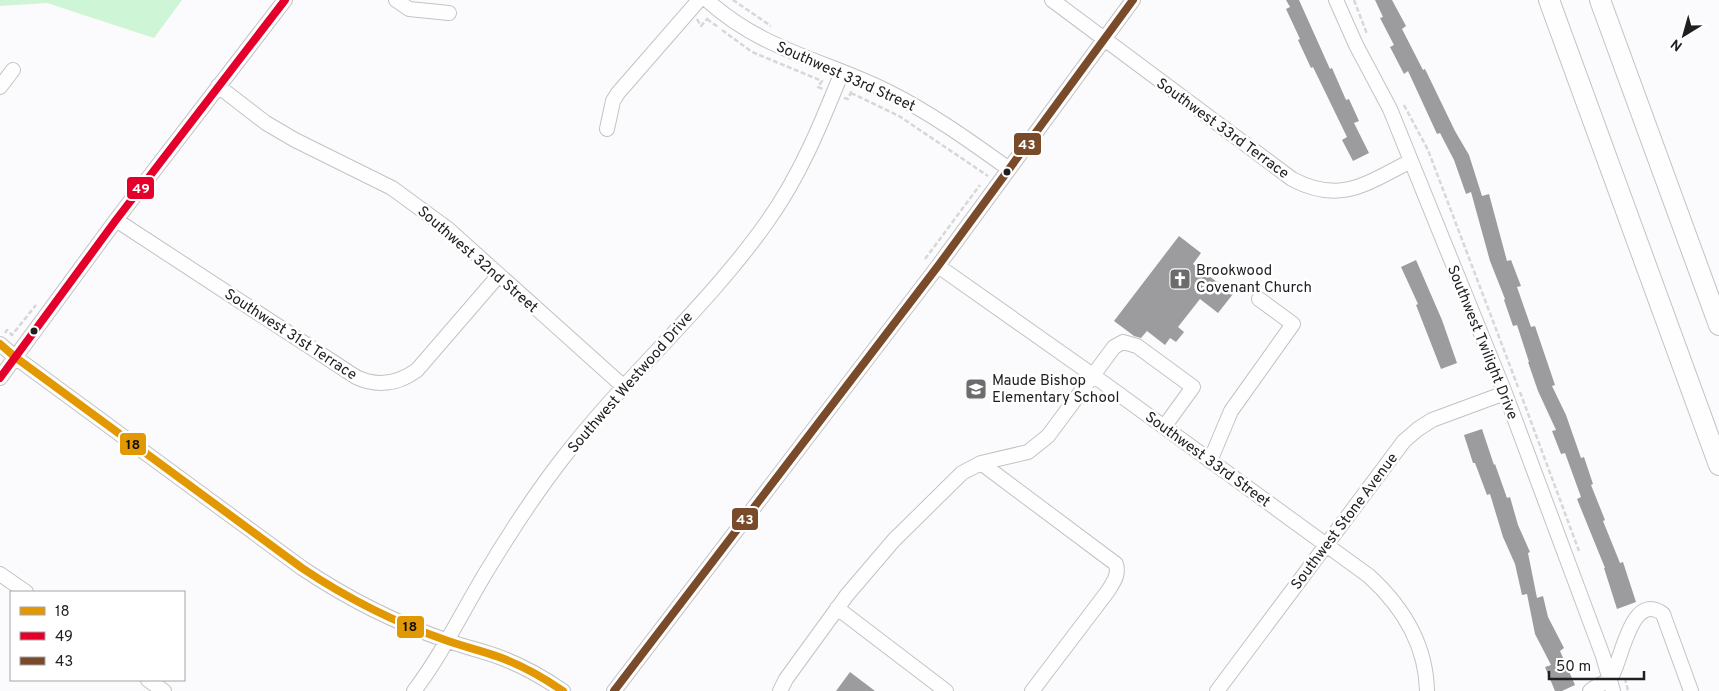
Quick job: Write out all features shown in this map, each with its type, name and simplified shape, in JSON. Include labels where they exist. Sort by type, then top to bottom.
[{"type":"highway","points":[[1549,0],[1719,465]]},
{"type":"highway","points":[[1600,0],[1719,325]]},
{"type":"street","points":[[0,378],[116,220],[285,0]]},
{"type":"street","points":[[396,0],[409,9],[449,13]]},
{"type":"street","points":[[607,130],[614,100],[618,93],[699,0]]},
{"type":"street","name":"Southwest 33rd Street","points":[[708,0],[743,28],[768,42],[886,90],[924,110],[1009,169]]},
{"type":"street","name":"Southwest 33rd Terrace","points":[[1052,0],[1292,179],[1308,187],[1333,192],[1344,191],[1360,186],[1411,161]]},
{"type":"street","points":[[614,691],[938,266],[1133,0]]},
{"type":"street","name":"Southwest Twilight Drive","points":[[1336,0],[1356,45],[1390,109],[1505,393],[1612,685]]},
{"type":"street","points":[[0,87],[13,70]]},
{"type":"street","name":"Southwest Westwood Drive","points":[[414,691],[448,641],[520,518],[563,458],[736,263],[768,221],[796,176],[842,72]]},
{"type":"street","name":"Southwest 32nd Street","points":[[218,86],[266,123],[295,140],[392,188],[448,229],[624,387]]},
{"type":"street","name":"Southwest 31st Terrace","points":[[116,220],[356,377],[364,381],[380,384],[402,379],[417,370],[499,274]]},
{"type":"street","name":"Southwest 33rd Street","points":[[938,266],[1094,376],[1382,588],[1399,608],[1413,630],[1426,671],[1427,691]]},
{"type":"street","points":[[1210,461],[1231,410],[1292,324],[1259,298]]},
{"type":"street","points":[[780,691],[786,679],[837,608],[894,540],[962,473],[981,462],[1028,452],[1048,436],[1094,376],[1114,346],[1123,342],[1136,346],[1193,387],[1164,427]]},
{"type":"street","points":[[0,344],[333,589],[359,604],[390,618],[448,641],[500,657],[563,691]]},
{"type":"street","name":"Southwest Stone Avenue","points":[[1217,691],[1397,449],[1418,428],[1441,416],[1505,393]]},
{"type":"street","points":[[981,462],[1116,564],[1117,567],[1117,575],[1108,591],[1032,691]]},
{"type":"street","points":[[0,574],[25,591]]},
{"type":"street","points":[[837,608],[946,691]]},
{"type":"street","points":[[1590,691],[1612,685],[1629,629],[1642,613],[1649,609],[1657,610],[1663,614],[1691,691]]},
{"type":"street","points":[[149,681],[164,691]]},
{"type":"path","points":[[850,93],[899,116],[988,176]]},
{"type":"green space","points":[[0,0],[182,0],[154,38],[47,3],[0,6]]},
{"type":"building","points":[[1286,0],[1299,0],[1330,69],[1332,68],[1346,100],[1349,99],[1359,121],[1354,123],[1369,153],[1353,161],[1342,140],[1347,137],[1298,40],[1300,39],[1286,9],[1290,7]]},
{"type":"building","points":[[1375,0],[1392,0],[1406,26],[1402,29],[1423,70],[1425,69],[1455,131],[1469,155],[1482,196],[1489,194],[1507,261],[1511,260],[1521,286],[1517,287],[1531,327],[1535,326],[1555,385],[1552,386],[1566,415],[1581,458],[1584,457],[1593,484],[1591,485],[1605,520],[1603,521],[1620,563],[1623,562],[1636,602],[1617,609],[1605,568],[1577,499],[1581,497],[1565,453],[1561,454],[1552,431],[1556,430],[1538,391],[1517,325],[1513,326],[1490,261],[1471,192],[1466,194],[1454,160],[1440,133],[1437,134],[1408,71],[1404,74],[1390,47],[1394,45],[1380,18],[1383,17]]},
{"type":"building","name":"Brookwood Covenant Church","points":[[1179,236],[1201,253],[1193,264],[1233,294],[1218,313],[1200,299],[1178,327],[1184,332],[1176,342],[1170,338],[1165,345],[1147,331],[1141,338],[1134,336],[1114,321]]},
{"type":"building","points":[[1416,260],[1442,320],[1457,363],[1441,369],[1416,305],[1418,304],[1401,267]]},
{"type":"building","points":[[1482,429],[1494,465],[1507,498],[1510,497],[1518,525],[1530,552],[1528,553],[1537,598],[1543,596],[1548,617],[1564,648],[1560,651],[1575,685],[1562,691],[1555,691],[1545,667],[1551,665],[1535,634],[1527,594],[1522,595],[1515,564],[1503,537],[1490,494],[1487,495],[1475,463],[1473,463],[1464,435]]},
{"type":"building","points":[[850,672],[875,691],[836,691]]},
{"type":"transit line","name":"49","points":[[0,378],[116,220],[285,0]]},
{"type":"transit line","name":"43","points":[[614,691],[938,266],[1133,0]]},
{"type":"transit line","name":"18","points":[[0,344],[15,357],[319,579],[391,618],[448,641],[507,660],[532,672],[563,691]]},
{"type":"place","name":"Brookwood Covenant Church","points":[[1180,279]]},
{"type":"place","name":"Maude Bishop Elementary School","points":[[976,389]]}]
